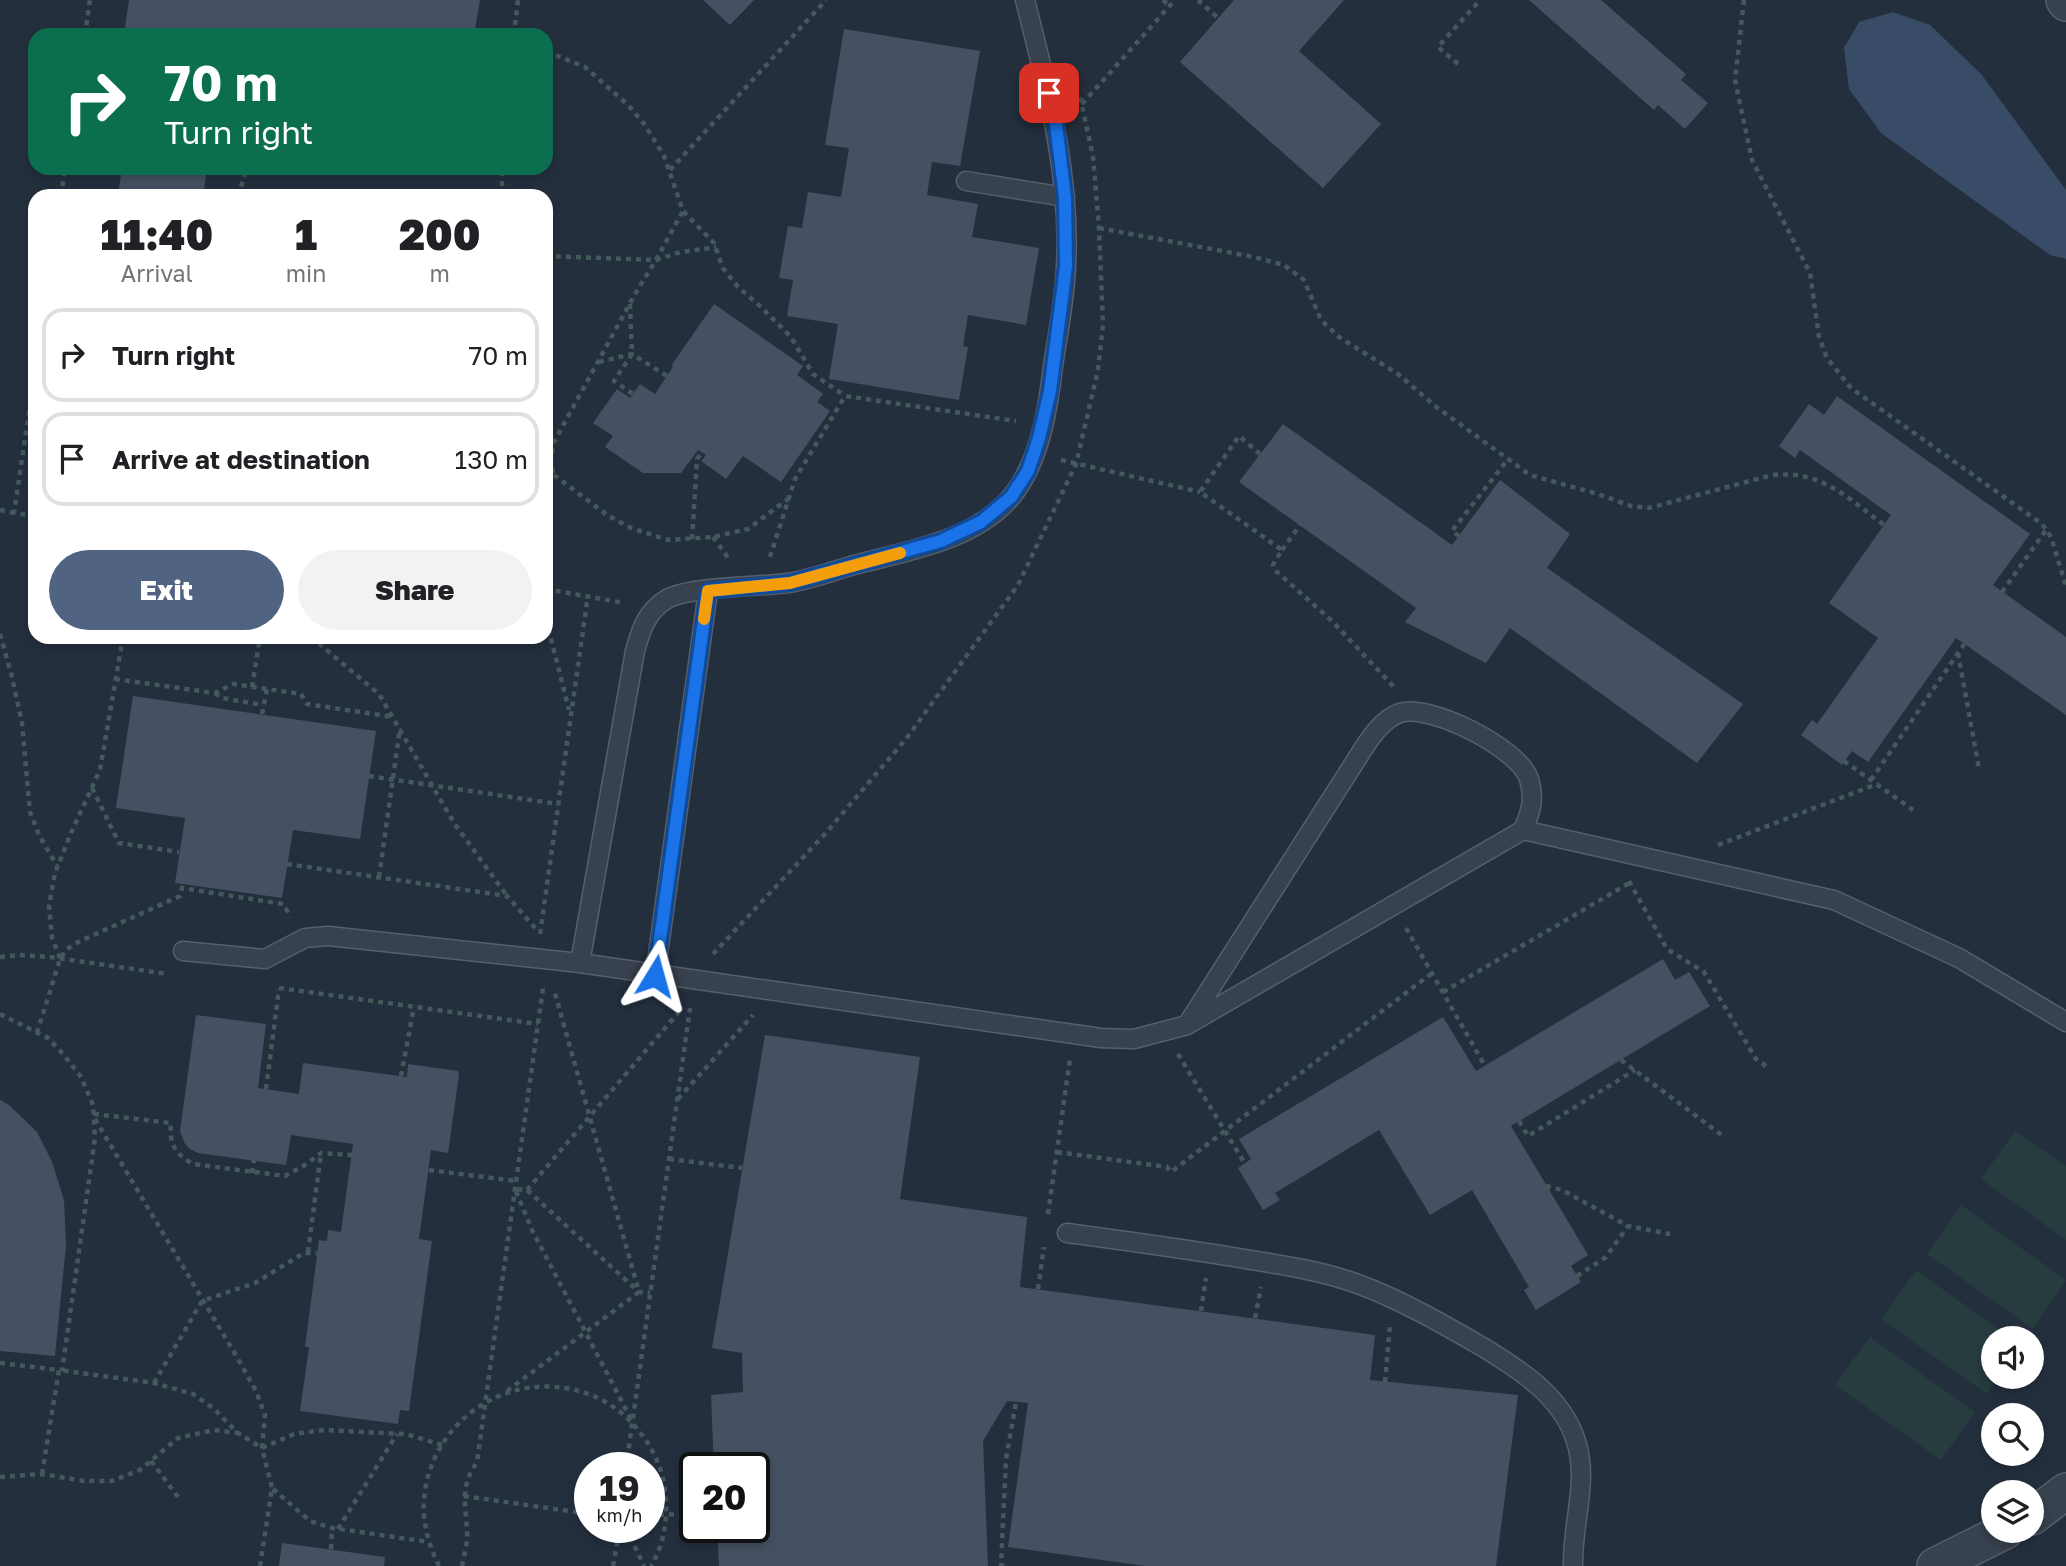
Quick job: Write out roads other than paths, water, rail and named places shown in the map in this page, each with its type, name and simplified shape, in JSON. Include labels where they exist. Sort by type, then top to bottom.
[{"type":"street","points":[[2044,1508],[2066,1492]]},
{"type":"street","points":[[1935,1566],[1981,1543]]},
{"type":"lane","points":[[580,964],[635,651],[642,626],[652,610],[678,595],[790,583],[941,541],[981,522],[1011,497],[1028,471],[1050,391],[1066,266],[1065,197],[1055,116],[1025,0]]},
{"type":"lane","points":[[966,181],[1065,197]]},
{"type":"lane","points":[[655,976],[708,591]]},
{"type":"lane","points":[[183,951],[265,959],[305,938],[328,936],[580,964],[1101,1038],[1134,1039],[1187,1026],[1523,830],[1533,805],[1528,776],[1493,743],[1445,718],[1417,711],[1399,713],[1380,727],[1351,768],[1187,1026]]},
{"type":"lane","points":[[1523,830],[1834,900],[1959,958],[2066,1022]]},
{"type":"lane","points":[[1067,1233],[1295,1267],[1357,1284],[1426,1315],[1494,1354],[1537,1384],[1563,1411],[1576,1439],[1582,1468],[1573,1542],[1573,1566]]},
{"type":"water","points":[[1893,12],[1930,25],[1981,74],[2066,190],[2066,259],[2050,255],[1881,133],[1849,89],[1844,48],[1859,22]]}]
